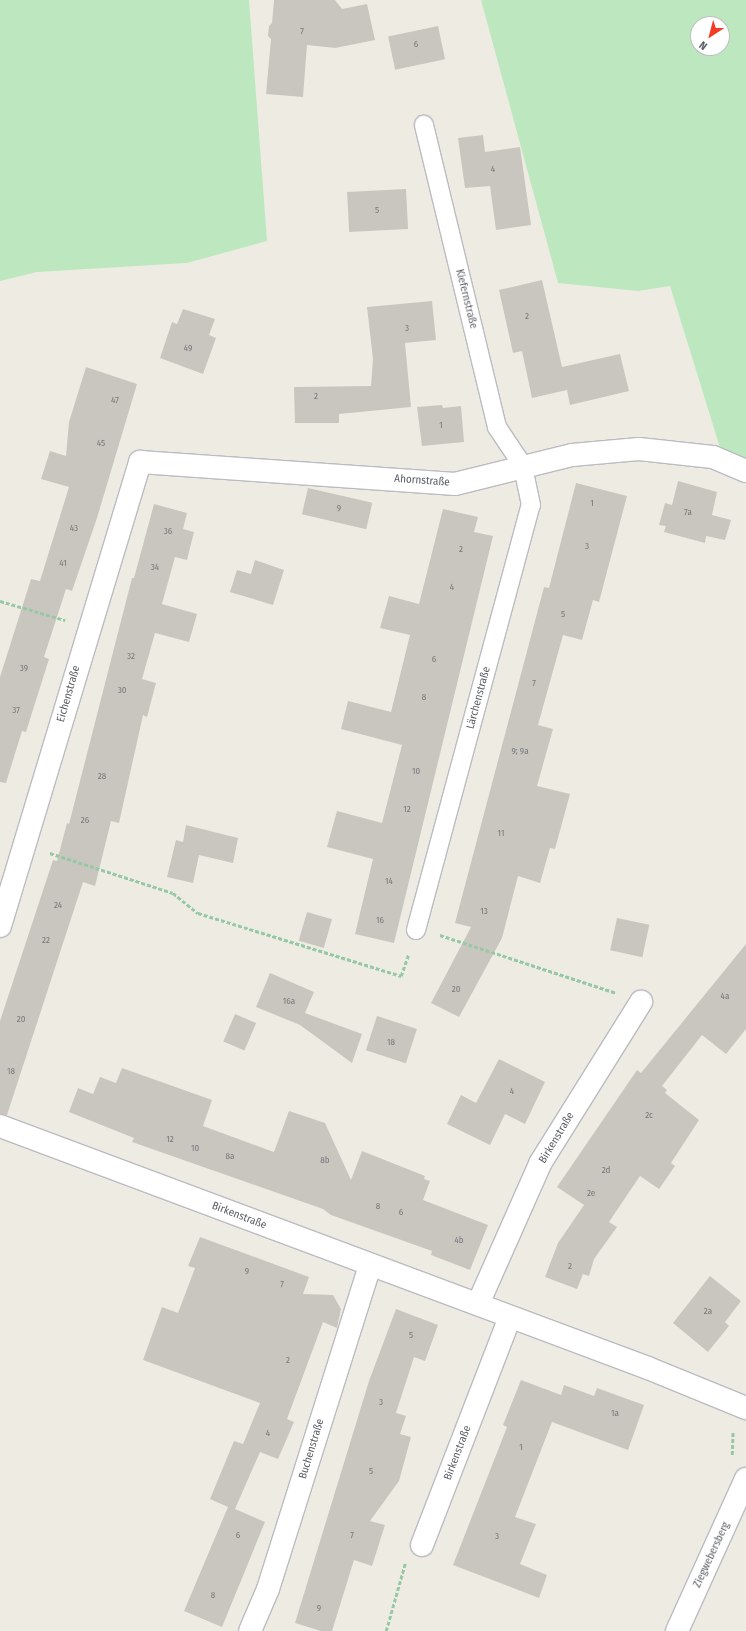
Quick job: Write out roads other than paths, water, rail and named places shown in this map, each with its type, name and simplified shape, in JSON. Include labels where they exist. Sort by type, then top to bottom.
[{"type":"street","name":"Ahornstraße","points":[[140,462],[456,484],[523,466],[572,455],[639,449],[713,457],[746,471]]},
{"type":"street","name":"Eichenstraße","points":[[0,926],[88,627],[140,462]]},
{"type":"street","name":"Birkenstraße","points":[[478,1304],[541,1162],[641,1002]]},
{"type":"street","name":"Birkenstraße","points":[[0,1126],[478,1304],[746,1408]]},
{"type":"street","name":"Buchenstraße","points":[[250,1631],[268,1589],[370,1265]]},
{"type":"street","name":"Birkenstraße","points":[[422,1545],[510,1317]]},
{"type":"street","name":"Ziegwebersberg","points":[[677,1631],[746,1479]]},
{"type":"lane","name":"Kiefernstraße","points":[[424,125],[496,428],[523,466]]},
{"type":"lane","name":"Lärchenstraße","points":[[416,930],[531,505],[523,466]]}]
